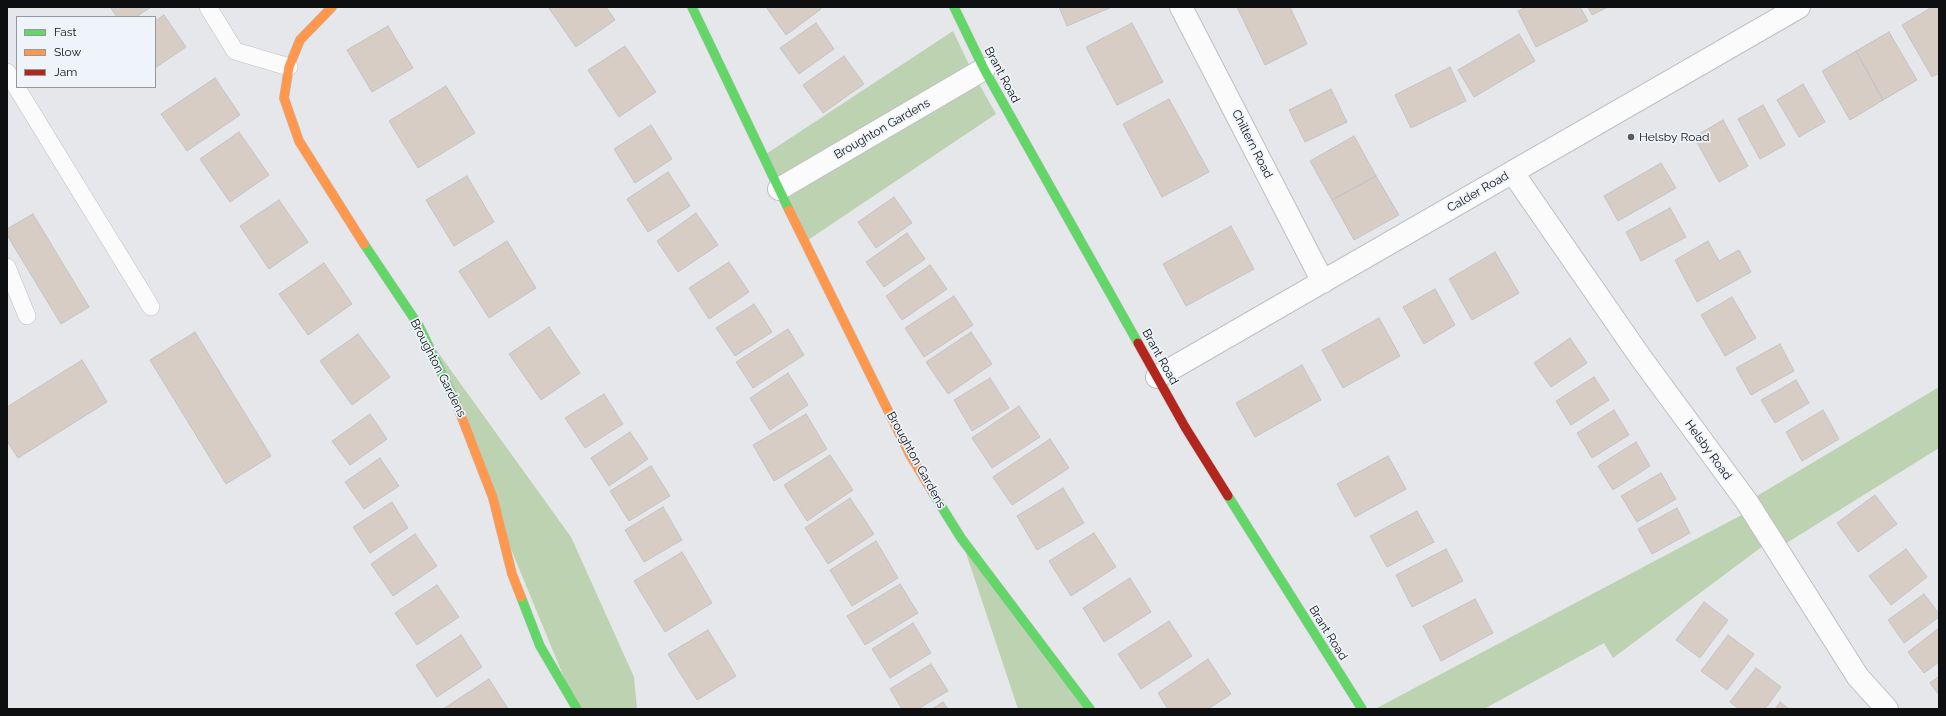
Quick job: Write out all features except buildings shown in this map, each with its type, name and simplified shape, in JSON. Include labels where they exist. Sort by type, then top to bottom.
[{"type":"street","name":"Broughton Gardens","points":[[332,7],[300,40],[289,67],[284,98],[299,141],[351,225],[419,326],[464,420],[493,498],[512,574],[540,646],[577,709]]},
{"type":"street","name":"Broughton Gardens","points":[[692,7],[779,190],[910,455],[961,538],[1090,709]]},
{"type":"street","name":"Brant Road","points":[[954,7],[976,74],[1134,336],[1185,427],[1362,709]]},
{"type":"street","name":"Chiltern Road","points":[[1181,7],[1323,282]]},
{"type":"street","name":"Calder Road","points":[[1157,377],[1799,7]]},
{"type":"street","name":"Broughton Gardens","points":[[779,190],[976,74]]},
{"type":"street","name":"Helsby Road","points":[[1513,172],[1641,358],[1747,502],[1858,677],[1887,709]]},
{"type":"street","points":[[1109,310],[1134,336]]},
{"type":"lane","points":[[208,7],[236,51],[289,67]]},
{"type":"lane","points":[[7,72],[16,87]]},
{"type":"lane","points":[[17,88],[151,307]]},
{"type":"lane","points":[[7,267],[27,316]]},
{"type":"green space","points":[[953,31],[974,75],[996,114],[805,242],[763,156]]},
{"type":"green space","points":[[419,326],[571,537],[634,677],[637,709],[577,709]]},
{"type":"green space","points":[[1939,387],[1939,448],[1777,549],[1771,540],[1613,658],[1604,643],[1484,709],[1375,709],[1751,510],[1747,502]]},
{"type":"green space","points":[[961,538],[1090,709],[1018,709]]},
{"type":"traffic: fast","points":[[692,7],[789,210]]},
{"type":"traffic: fast","points":[[954,7],[984,69],[1138,343]]},
{"type":"traffic: fast","points":[[364,244],[419,326],[457,405]]},
{"type":"traffic: fast","points":[[933,493],[961,538],[1090,709]]},
{"type":"traffic: fast","points":[[1228,496],[1362,709]]},
{"type":"traffic: fast","points":[[521,597],[540,646],[577,709]]},
{"type":"traffic: slow","points":[[332,7],[300,40],[289,67],[284,98],[299,141],[364,244]]},
{"type":"traffic: slow","points":[[789,210],[910,455],[933,493]]},
{"type":"traffic: slow","points":[[457,405],[493,498],[512,574],[521,597]]},
{"type":"traffic: jam","points":[[1138,343],[1185,427],[1228,496]]},
{"type":"place","name":"Helsby Road","points":[[1631,137]]}]
